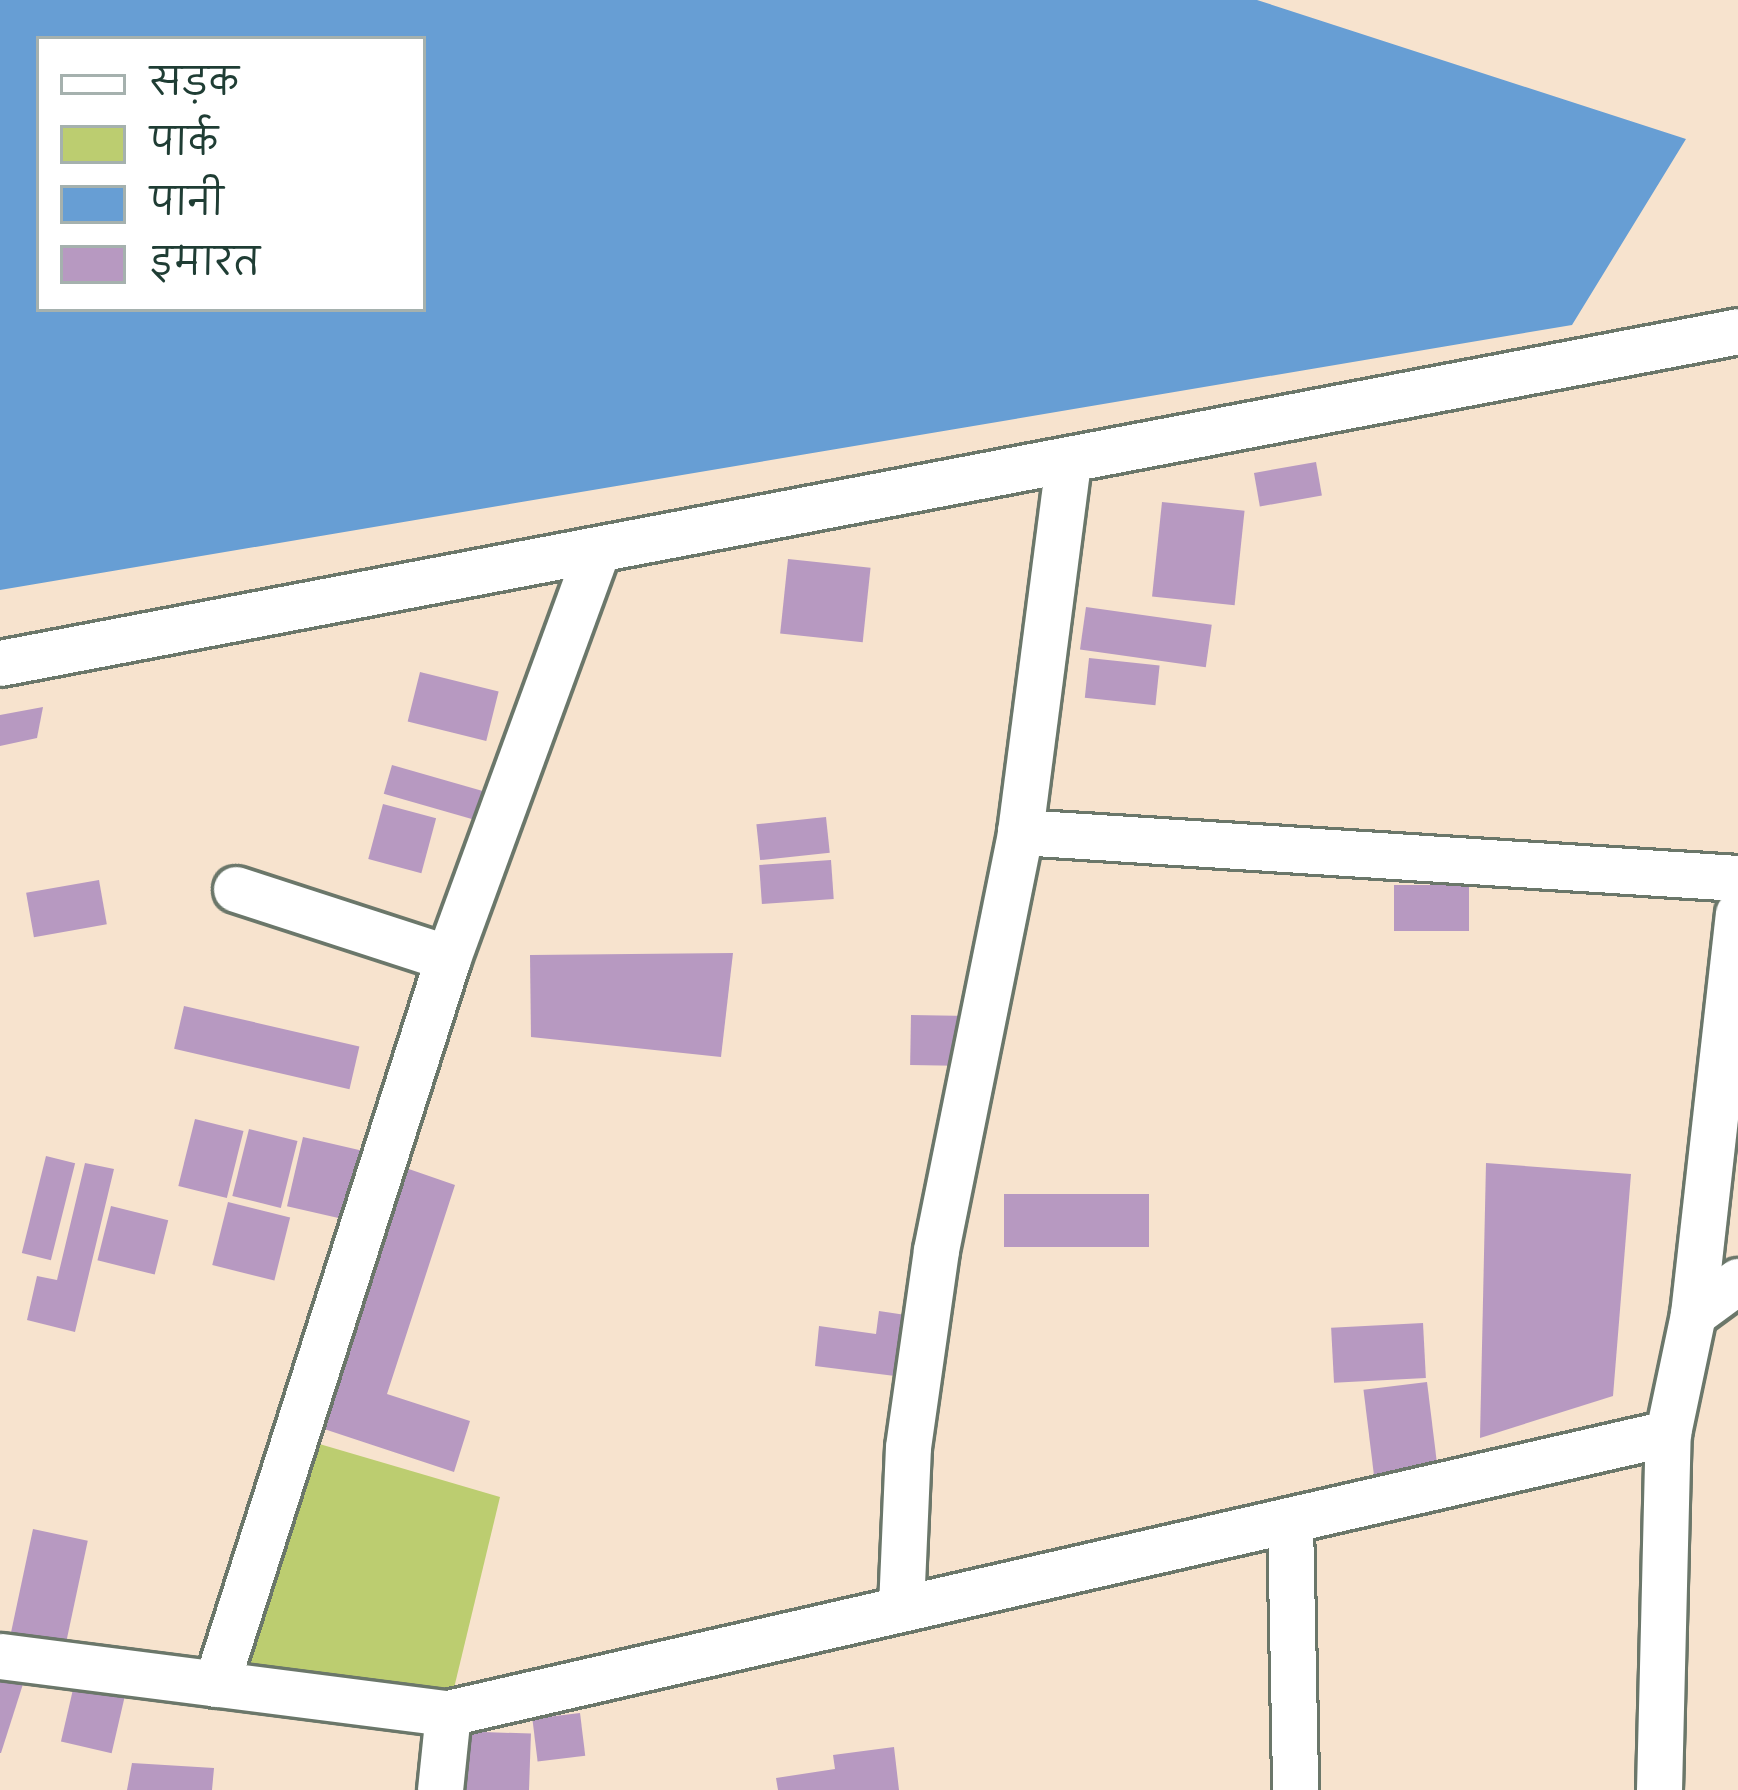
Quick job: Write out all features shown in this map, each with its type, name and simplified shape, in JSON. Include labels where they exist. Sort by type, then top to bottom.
[{"type":"street","points":[[0,663],[1738,331]]},
{"type":"street","points":[[901,1607],[908,1447],[936,1250],[1020,832],[1067,461]]},
{"type":"street","points":[[216,1684],[448,958],[597,550]]},
{"type":"street","points":[[1020,832],[1738,878]]},
{"type":"street","points":[[236,889],[448,958]]},
{"type":"street","points":[[1660,1790],[1668,1433],[1694,1314],[1738,914]]},
{"type":"street","points":[[1694,1314],[1738,1281]]},
{"type":"street","points":[[0,1656],[448,1713],[1668,1433]]},
{"type":"street","points":[[1290,1520],[1295,1790]]},
{"type":"street","points":[[440,1790],[448,1713]]},
{"type":"green space","points":[[299,1438],[500,1497],[448,1713],[216,1684]]},
{"type":"water","points":[[0,0],[1257,0],[1686,139],[1572,325],[0,590]]},
{"type":"building","points":[[1316,462],[1322,495],[1260,506],[1254,473]]},
{"type":"building","points":[[1162,502],[1245,511],[1235,605],[1152,596]]},
{"type":"building","points":[[788,559],[871,568],[863,642],[780,634]]},
{"type":"building","points":[[1086,607],[1212,625],[1206,667],[1080,650]]},
{"type":"building","points":[[1089,658],[1160,665],[1155,705],[1085,698]]},
{"type":"building","points":[[420,672],[499,692],[486,741],[408,721]]},
{"type":"building","points":[[43,707],[37,738],[0,746],[0,715]]},
{"type":"building","points":[[392,765],[495,794],[487,823],[384,794]]},
{"type":"building","points":[[383,804],[436,818],[421,873],[368,859]]},
{"type":"building","points":[[826,817],[830,853],[760,860],[756,824]]},
{"type":"building","points":[[831,860],[834,899],[762,904],[759,865]]},
{"type":"building","points":[[99,880],[107,924],[34,937],[26,893]]},
{"type":"building","points":[[1394,885],[1469,885],[1469,931],[1394,931]]},
{"type":"building","points":[[733,953],[721,1057],[531,1037],[530,955]]},
{"type":"building","points":[[184,1006],[359,1046],[349,1089],[174,1049]]},
{"type":"building","points":[[911,1015],[970,1016],[969,1066],[910,1065]]},
{"type":"building","points":[[195,1119],[244,1131],[227,1198],[178,1186]]},
{"type":"building","points":[[249,1129],[298,1141],[281,1208],[232,1196]]},
{"type":"building","points":[[303,1137],[374,1153],[358,1223],[287,1206]]},
{"type":"building","points":[[46,1156],[75,1163],[51,1260],[22,1253]]},
{"type":"building","points":[[85,1163],[114,1169],[75,1332],[27,1320],[37,1276],[57,1280]]},
{"type":"building","points":[[1486,1163],[1631,1174],[1613,1396],[1480,1438]]},
{"type":"building","points":[[403,1167],[455,1185],[387,1394],[470,1421],[454,1472],[318,1427]]},
{"type":"building","points":[[1004,1194],[1149,1194],[1149,1247],[1004,1247]]},
{"type":"building","points":[[228,1202],[290,1217],[274,1281],[212,1265]]},
{"type":"building","points":[[111,1206],[168,1220],[155,1275],[97,1260]]},
{"type":"building","points":[[879,1311],[919,1317],[911,1378],[815,1366],[819,1326],[876,1334]]},
{"type":"building","points":[[1423,1323],[1426,1378],[1334,1383],[1331,1328]]},
{"type":"building","points":[[1427,1382],[1438,1474],[1375,1482],[1363,1390]]},
{"type":"building","points":[[33,1529],[88,1541],[63,1656],[8,1644]]},
{"type":"building","points":[[0,1677],[23,1684],[1,1753],[0,1753]]},
{"type":"building","points":[[74,1685],[125,1697],[112,1753],[61,1742]]},
{"type":"building","points":[[580,1713],[585,1756],[538,1762],[532,1719]]},
{"type":"building","points":[[456,1731],[531,1734],[529,1790],[454,1790]]},
{"type":"building","points":[[894,1747],[899,1790],[778,1790],[776,1778],[835,1769],[833,1755]]},
{"type":"building","points":[[132,1763],[214,1768],[212,1790],[127,1790]]}]
